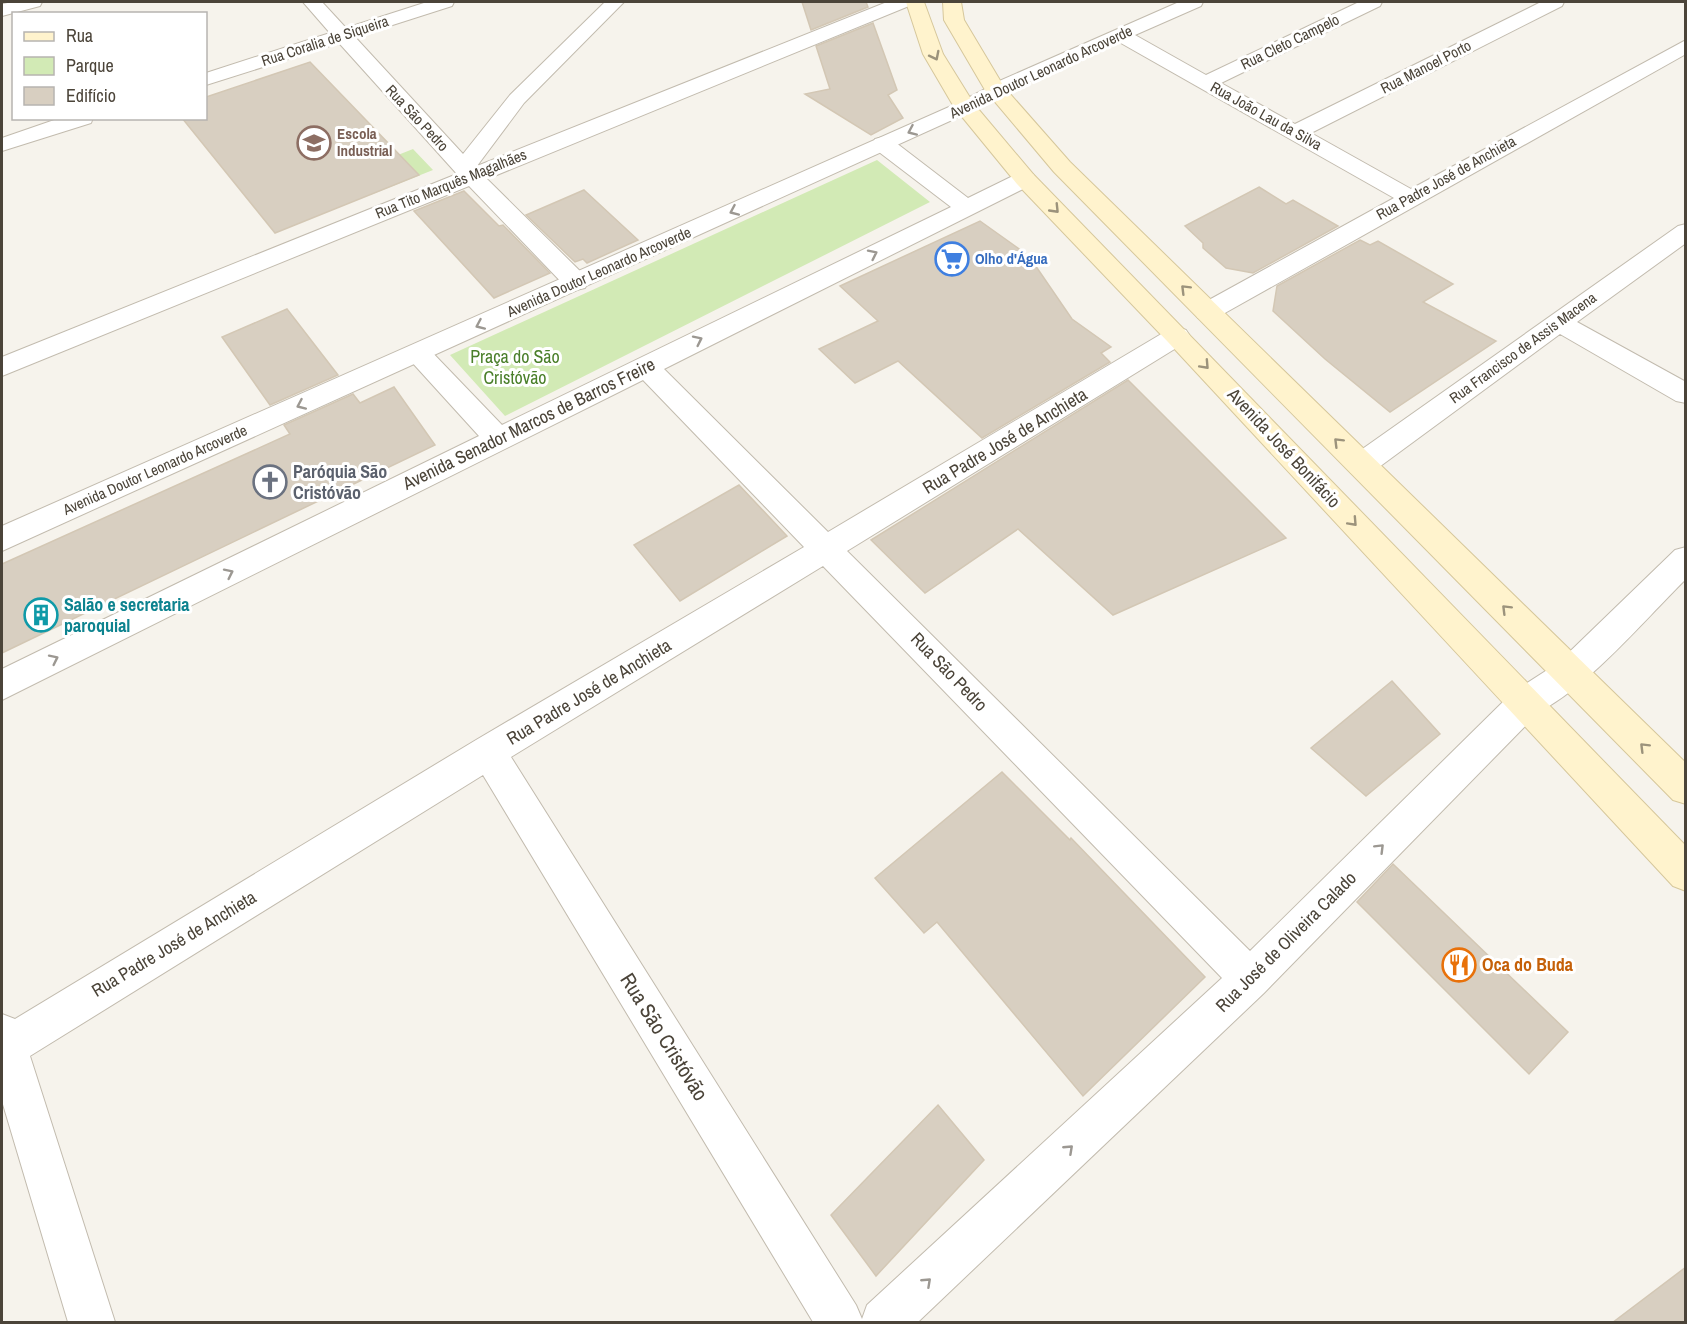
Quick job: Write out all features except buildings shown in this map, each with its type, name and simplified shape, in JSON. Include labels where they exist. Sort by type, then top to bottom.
[{"type":"main road","name":"Avenida José Bonifácio","points":[[915,2],[933,54],[965,107],[1025,179],[1686,873]]},
{"type":"main road","points":[[952,2],[954,20],[995,90],[1062,167],[1686,788]]},
{"type":"street","points":[[2,10],[33,2]]},
{"type":"street","name":"Rua São Pedro","points":[[312,2],[468,172],[576,282]]},
{"type":"street","name":"Rua Coralia de Siqueira","points":[[207,79],[445,2]]},
{"type":"street","points":[[468,172],[517,99],[615,2]]},
{"type":"street","name":"Rua Tito Marquês Magalhães","points":[[2,367],[468,172],[902,2]]},
{"type":"street","name":"Avenida Doutor Leonardo Arcoverde","points":[[2,538],[883,144],[965,107],[995,90],[1194,2]]},
{"type":"street","name":"Rua Cleto Campelo","points":[[1207,82],[1373,2]]},
{"type":"street","name":"Rua Manoel Porto","points":[[1297,132],[1555,2]]},
{"type":"street","name":"Rua João Lau da Silva","points":[[1120,35],[1297,132],[1411,198]]},
{"type":"street","name":"Rua Padre José de Anchieta","points":[[1207,312],[1686,46]]},
{"type":"street","points":[[2,145],[77,120]]},
{"type":"street","points":[[883,144],[967,208]]},
{"type":"street","name":"Avenida Senador Marcos de Barros Freire","points":[[2,686],[1025,179]]},
{"type":"street","name":"Rua Francisco de Assis Macena","points":[[1361,465],[1686,231]]},
{"type":"street","points":[[1558,322],[1686,394]]},
{"type":"street","name":"Rua Padre José de Anchieta","points":[[3,1044],[829,549],[1177,336]]},
{"type":"street","points":[[418,353],[498,439]]},
{"type":"street","name":"Rua São Pedro","points":[[645,366],[829,549],[1250,979]]},
{"type":"street","name":"Rua José de Oliveira Calado","points":[[884,1323],[1250,979],[1525,703],[1569,673],[1686,559]]},
{"type":"street","name":"Rua São Cristóvão","points":[[488,752],[839,1323]]},
{"type":"street","points":[[3,1044],[91,1323]]},
{"type":"green space","points":[[413,149],[433,170],[370,195],[350,174]]},
{"type":"green space","name":"Praça do São Cristóvão","points":[[877,160],[930,202],[505,416],[450,355]]},
{"type":"place","name":"Escola Industrial","points":[[314,143]]},
{"type":"place","name":"Olho d'Água","points":[[952,259]]},
{"type":"place","name":"Paróquia São Cristóvão","points":[[270,482]]},
{"type":"place","name":"Salão e secretaria paroquial","points":[[41,615]]},
{"type":"place","name":"Oca do Buda","points":[[1459,965]]}]
